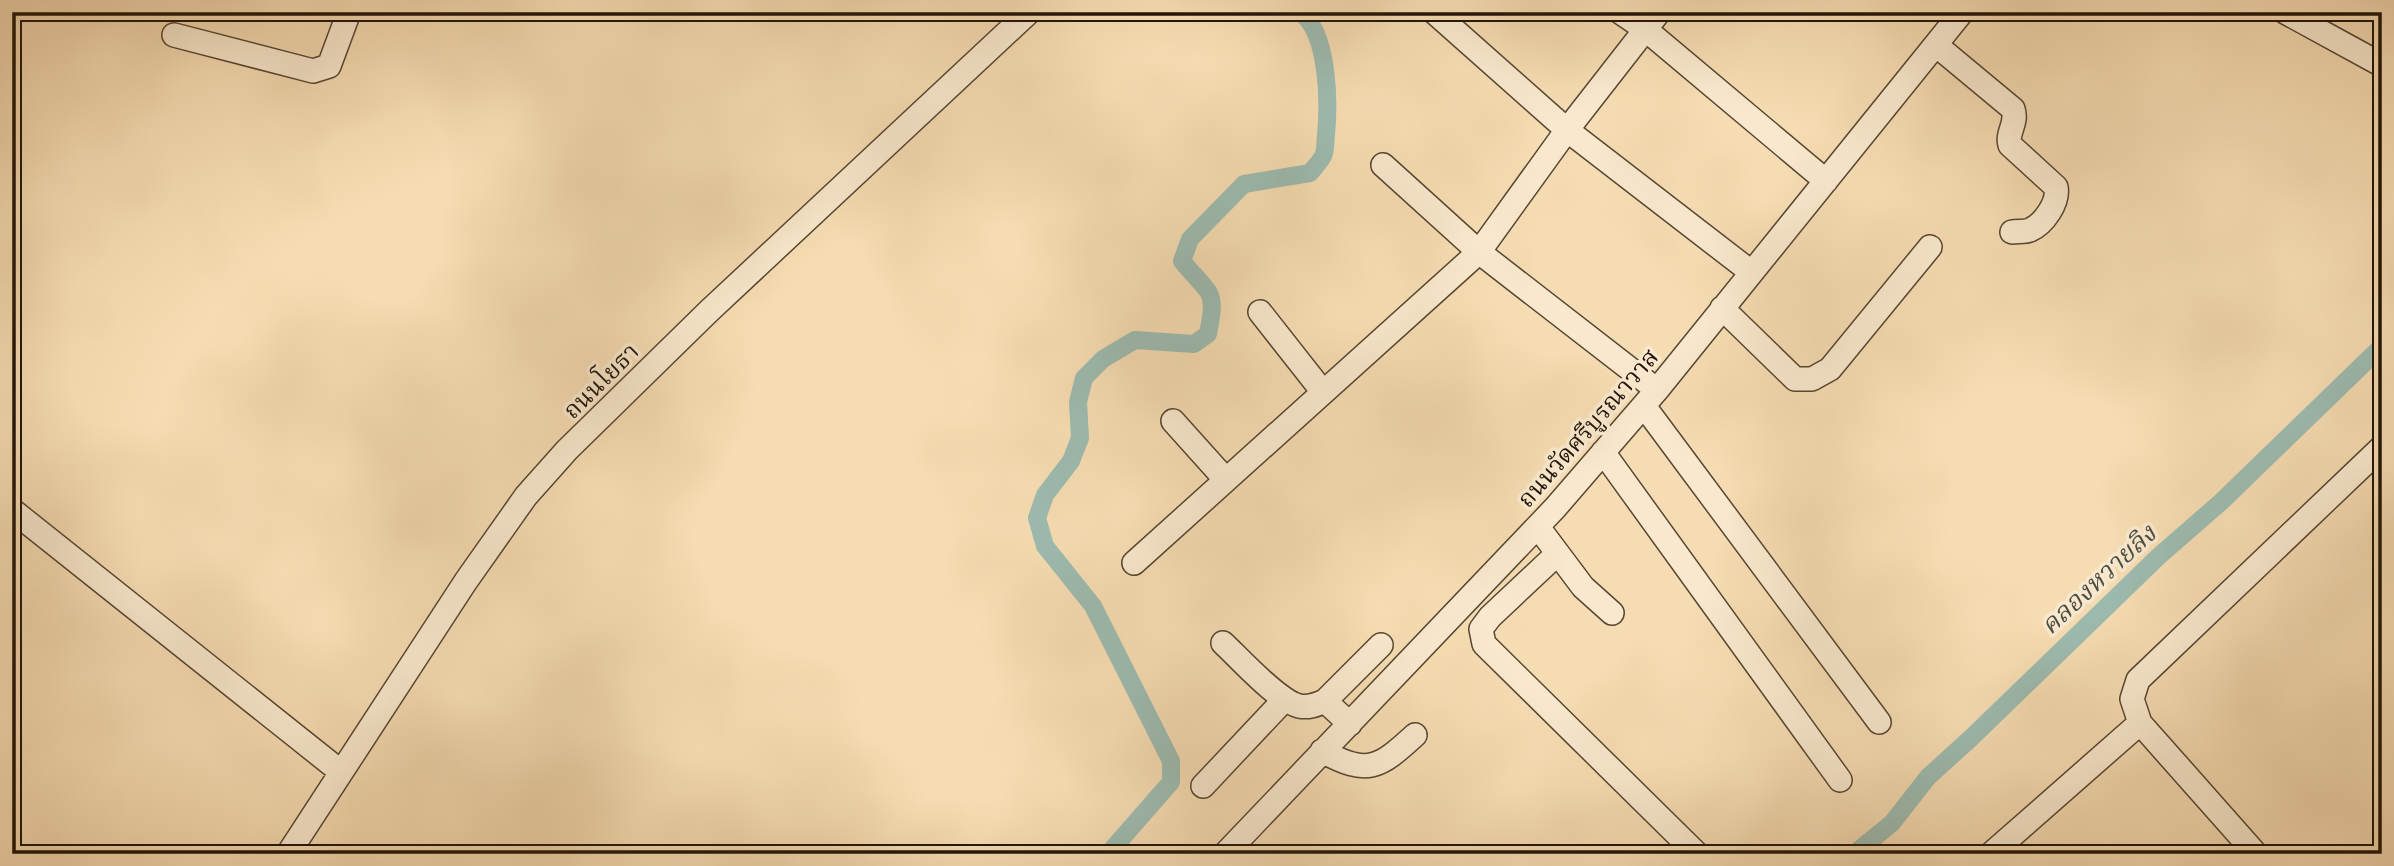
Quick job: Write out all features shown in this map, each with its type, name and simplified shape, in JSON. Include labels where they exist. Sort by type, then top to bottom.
[{"type":"street","points":[[174,35],[313,71],[329,66],[349,12]]},
{"type":"street","name":"ถนนโยธา","points":[[288,854],[466,580],[526,496],[567,450],[709,311],[1028,12]]},
{"type":"street","points":[[1434,12],[1567,130],[1751,272]]},
{"type":"street","points":[[1620,12],[1652,21],[1826,181]]},
{"type":"street","name":"ถนนวัดศรีบูรณาวาส","points":[[1225,854],[1538,527],[1650,398],[1962,12]]},
{"type":"street","points":[[2285,12],[2382,65]]},
{"type":"street","points":[[1134,563],[1479,252],[1567,130],[1652,21]]},
{"type":"street","points":[[1936,44],[2013,109],[2015,116],[2008,139],[2010,145],[2056,187],[2055,201],[2040,223],[2028,231],[2012,232]]},
{"type":"street","points":[[1383,165],[1479,252],[1650,398],[1878,722]]},
{"type":"street","points":[[1722,307],[1795,379],[1812,379],[1830,369],[1930,247]]},
{"type":"street","points":[[1260,312],[1323,392]]},
{"type":"street","points":[[1173,421],[1226,480]]},
{"type":"street","points":[[2256,854],[2140,723],[2132,699],[2138,680],[2382,447]]},
{"type":"street","points":[[1603,452],[1840,780]]},
{"type":"street","points":[[12,510],[341,772]]},
{"type":"street","points":[[1538,527],[1583,587],[1612,613]]},
{"type":"street","points":[[1557,554],[1490,617],[1481,629],[1484,644],[1697,854]]},
{"type":"street","points":[[1223,643],[1284,700],[1300,706],[1313,706],[1325,701],[1381,645]]},
{"type":"street","points":[[1203,786],[1284,700]]},
{"type":"street","points":[[1325,701],[1350,724]]},
{"type":"street","points":[[1991,854],[2140,723]]},
{"type":"street","points":[[1322,751],[1340,761],[1361,766],[1378,765],[1390,759],[1415,735]]},
{"type":"waterway","points":[[1108,854],[1171,782],[1171,761],[1093,606],[1045,546],[1037,518],[1045,495],[1071,461],[1080,438],[1078,402],[1084,378],[1103,359],[1135,340],[1194,344],[1208,334],[1212,313],[1211,298],[1182,261],[1190,239],[1244,184],[1310,173],[1323,156],[1327,121],[1325,69],[1317,36],[1310,22],[1300,12]]},
{"type":"waterway","name":"คลองหวายลิง","points":[[1854,854],[1892,823],[1928,777],[2159,556],[2221,502],[2382,346]]}]
